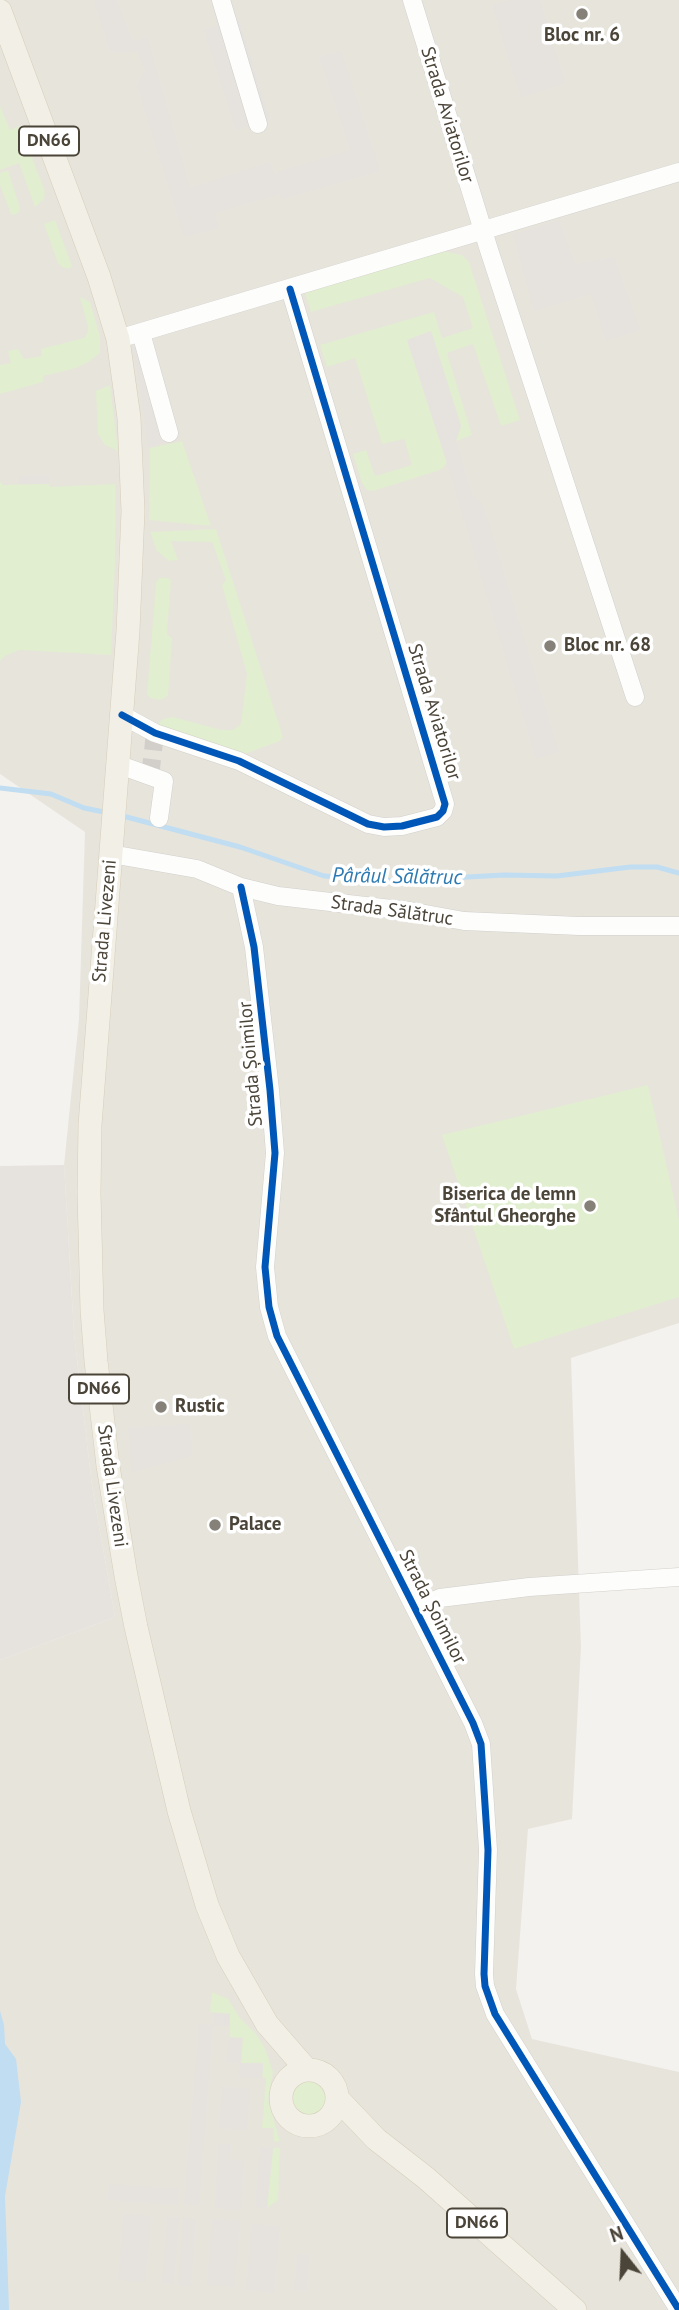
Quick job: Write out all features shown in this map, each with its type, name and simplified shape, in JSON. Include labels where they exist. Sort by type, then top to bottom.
[{"type":"main road","name":"DN66","points":[[0,11],[99,277],[118,339],[129,418],[133,551],[111,847]]},
{"type":"main road","name":"Strada Livezeni","points":[[111,847],[93,1073],[89,1193],[92,1310],[104,1432],[128,1589],[186,1836],[214,1926],[228,1956],[297,2076]]},
{"type":"main road","name":"DN66","points":[[297,2076],[316,2071],[331,2081],[337,2098],[376,2139],[418,2172],[575,2310]]},
{"type":"main road","points":[[297,2076],[281,2095],[281,2102],[288,2116],[300,2124],[308,2126],[323,2122],[333,2112],[337,2098]]},
{"type":"main road","points":[[323,2122],[376,2139]]},
{"type":"street","points":[[221,0],[258,124]]},
{"type":"street","name":"Strada Aviatorilor","points":[[412,0],[483,231],[635,697]]},
{"type":"street","points":[[118,339],[679,172]]},
{"type":"street","name":"Strada Aviatorilor","points":[[122,715],[155,733],[239,761],[368,824],[402,826],[437,817],[443,811],[445,804],[290,289]]},
{"type":"street","points":[[141,333],[169,433]]},
{"type":"street","points":[[116,772],[164,781],[159,818]]},
{"type":"street","name":"Strada Sălătruc","points":[[111,847],[197,869],[241,887],[278,896],[409,911],[464,921],[579,926],[679,926]]},
{"type":"street","name":"Strada Șoimilor","points":[[241,887],[254,947],[262,1008],[275,1153],[265,1267],[269,1307],[277,1336],[473,1723],[481,1744],[488,1850],[484,1974],[495,2014],[679,2310]]},
{"type":"street","name":"Strada Șoimilor","points":[[415,1608],[440,1598],[529,1587],[679,1577]]},
{"type":"shaded area","points":[[0,0],[679,0],[679,1323],[571,1358],[581,1647],[572,1819],[528,1829],[516,1989],[532,2039],[679,2072],[679,2310],[0,2310],[0,1660],[115,1617],[92,1486],[74,1334],[64,1165],[79,1019],[85,832],[0,774]]},
{"type":"shaded area","points":[[94,0],[117,0],[131,38],[137,41],[147,37],[190,188],[270,162],[274,173],[350,150],[319,57],[341,51],[380,171],[282,199],[280,194],[215,213],[219,228],[184,237],[137,85],[145,71],[138,51],[110,51]]},
{"type":"shaded area","points":[[509,0],[540,0],[565,83],[521,98],[492,5]]},
{"type":"shaded area","points":[[239,19],[270,120],[236,130],[204,30]]},
{"type":"shaded area","points":[[559,220],[575,264],[614,257],[640,330],[606,341],[591,294],[534,311],[513,234]]},
{"type":"shaded area","points":[[431,331],[461,426],[456,440],[472,495],[483,505],[559,752],[536,759],[407,340]]},
{"type":"shaded area","points":[[150,334],[180,438],[148,447],[140,385],[131,343]]},
{"type":"shaded area","points":[[49,475],[49,484],[19,484],[19,476]]},
{"type":"shaded area","points":[[64,1165],[74,1334],[92,1486],[115,1617],[0,1660],[0,1166]]},
{"type":"shaded area","points":[[190,1424],[192,1456],[132,1472],[128,1428]]},
{"type":"shaded area","points":[[214,2013],[230,2014],[229,2026],[213,2026],[199,2206],[184,2204],[199,2024],[213,2025]]},
{"type":"shaded area","points":[[229,2038],[242,2038],[240,2063],[226,2062]]},
{"type":"shaded area","points":[[240,2063],[263,2064],[262,2078],[238,2077]]},
{"type":"shaded area","points":[[222,2087],[250,2089],[247,2130],[219,2128]]},
{"type":"shaded area","points":[[218,2144],[231,2144],[230,2160],[244,2161],[241,2210],[215,2208]]},
{"type":"shaded area","points":[[260,2147],[273,2148],[267,2208],[255,2207]]},
{"type":"shaded area","points":[[109,2184],[179,2189],[178,2205],[108,2200]]},
{"type":"shaded area","points":[[124,2214],[151,2216],[145,2282],[118,2280]]},
{"type":"shaded area","points":[[167,2217],[179,2218],[174,2284],[162,2283]]},
{"type":"shaded area","points":[[183,2218],[196,2219],[191,2286],[178,2285]]},
{"type":"shaded area","points":[[212,2219],[240,2221],[234,2287],[207,2285]]},
{"type":"shaded area","points":[[252,2224],[280,2227],[274,2293],[246,2290]]},
{"type":"shaded area","points":[[297,2254],[309,2255],[307,2291],[294,2290]]},
{"type":"green space","points":[[0,106],[10,130],[20,126],[45,192],[44,199],[35,207],[19,163],[0,170]]},
{"type":"green space","points":[[8,170],[20,208],[14,215],[11,214],[0,185],[0,173]]},
{"type":"green space","points":[[55,220],[72,266],[69,269],[58,263],[44,224]]},
{"type":"green space","points":[[442,251],[462,255],[469,262],[520,420],[501,426],[473,344],[447,353],[472,435],[456,441],[461,426],[431,332],[408,340],[447,462],[437,471],[373,491],[367,490],[362,483],[353,454],[366,450],[375,476],[412,465],[404,439],[382,444],[355,358],[327,367],[320,345],[434,312],[442,338],[473,328],[463,297],[430,278],[311,312],[305,293]]},
{"type":"green space","points":[[80,297],[90,302],[100,336],[100,353],[76,368],[43,376],[43,382],[0,394],[0,365],[11,363],[8,351],[18,349],[24,359],[42,356],[41,349],[84,338],[88,327]]},
{"type":"green space","points":[[110,385],[118,451],[105,445],[98,434],[96,391]]},
{"type":"green space","points":[[182,441],[211,526],[149,520],[150,448]]},
{"type":"green space","points":[[0,481],[3,485],[49,484],[50,487],[115,484],[111,655],[19,650],[0,661]]},
{"type":"green space","points":[[216,529],[283,737],[280,741],[242,755],[156,726],[163,719],[173,717],[221,730],[233,730],[241,724],[247,674],[222,585],[226,580],[212,542],[171,541],[178,560],[169,561],[157,551],[150,532]]},
{"type":"green space","points":[[159,578],[171,580],[167,634],[172,638],[168,696],[160,700],[150,698],[147,694],[156,583]]},
{"type":"green space","points":[[648,1085],[679,1220],[679,1297],[514,1349],[442,1135]]},
{"type":"green space","points":[[212,1992],[228,1999],[265,2048],[273,2072],[268,2099],[280,2142],[274,2141],[274,2128],[262,2128],[266,2078],[262,2077],[263,2063],[241,2063],[243,2038],[230,2037],[230,2014],[210,2012]]},
{"type":"green space","points":[[309,2076],[318,2077],[325,2082],[330,2089],[330,2107],[325,2114],[318,2119],[309,2120],[300,2119],[293,2114],[288,2107],[287,2098],[288,2089],[293,2082],[300,2077]]},
{"type":"green space","points":[[273,2148],[280,2148],[278,2200],[267,2208]]},
{"type":"water","points":[[0,2011],[5,2044],[16,2059],[21,2102],[5,2196],[9,2310],[0,2310]]},
{"type":"waterway","name":"Pârâul Sălătruc","points":[[0,788],[51,794],[84,808],[109,813]]},
{"type":"waterway","name":"Pârâul Sălătruc","points":[[119,815],[240,847],[324,876],[394,881],[504,875],[557,876],[630,867],[657,867],[679,873]]},
{"type":"tunnel","points":[[150,777],[155,733]]},
{"type":"cycle path","points":[[122,715],[155,733],[239,761],[368,824],[402,826],[437,817],[443,811],[445,804],[290,289]]},
{"type":"cycle path","points":[[241,887],[254,947],[270,1090],[275,1153],[265,1267],[269,1307],[277,1336],[473,1723],[481,1744],[488,1850],[484,1974],[485,1986],[495,2014],[679,2310]]},
{"type":"place","name":"Bloc nr. 6","points":[[582,14]]},
{"type":"place","name":"Bloc nr. 68","points":[[550,646]]},
{"type":"place","name":"Biserica de lemn Sfântul Gheorghe","points":[[590,1206]]},
{"type":"place","name":"Rustic","points":[[161,1407]]},
{"type":"place","name":"Palace","points":[[215,1525]]}]
